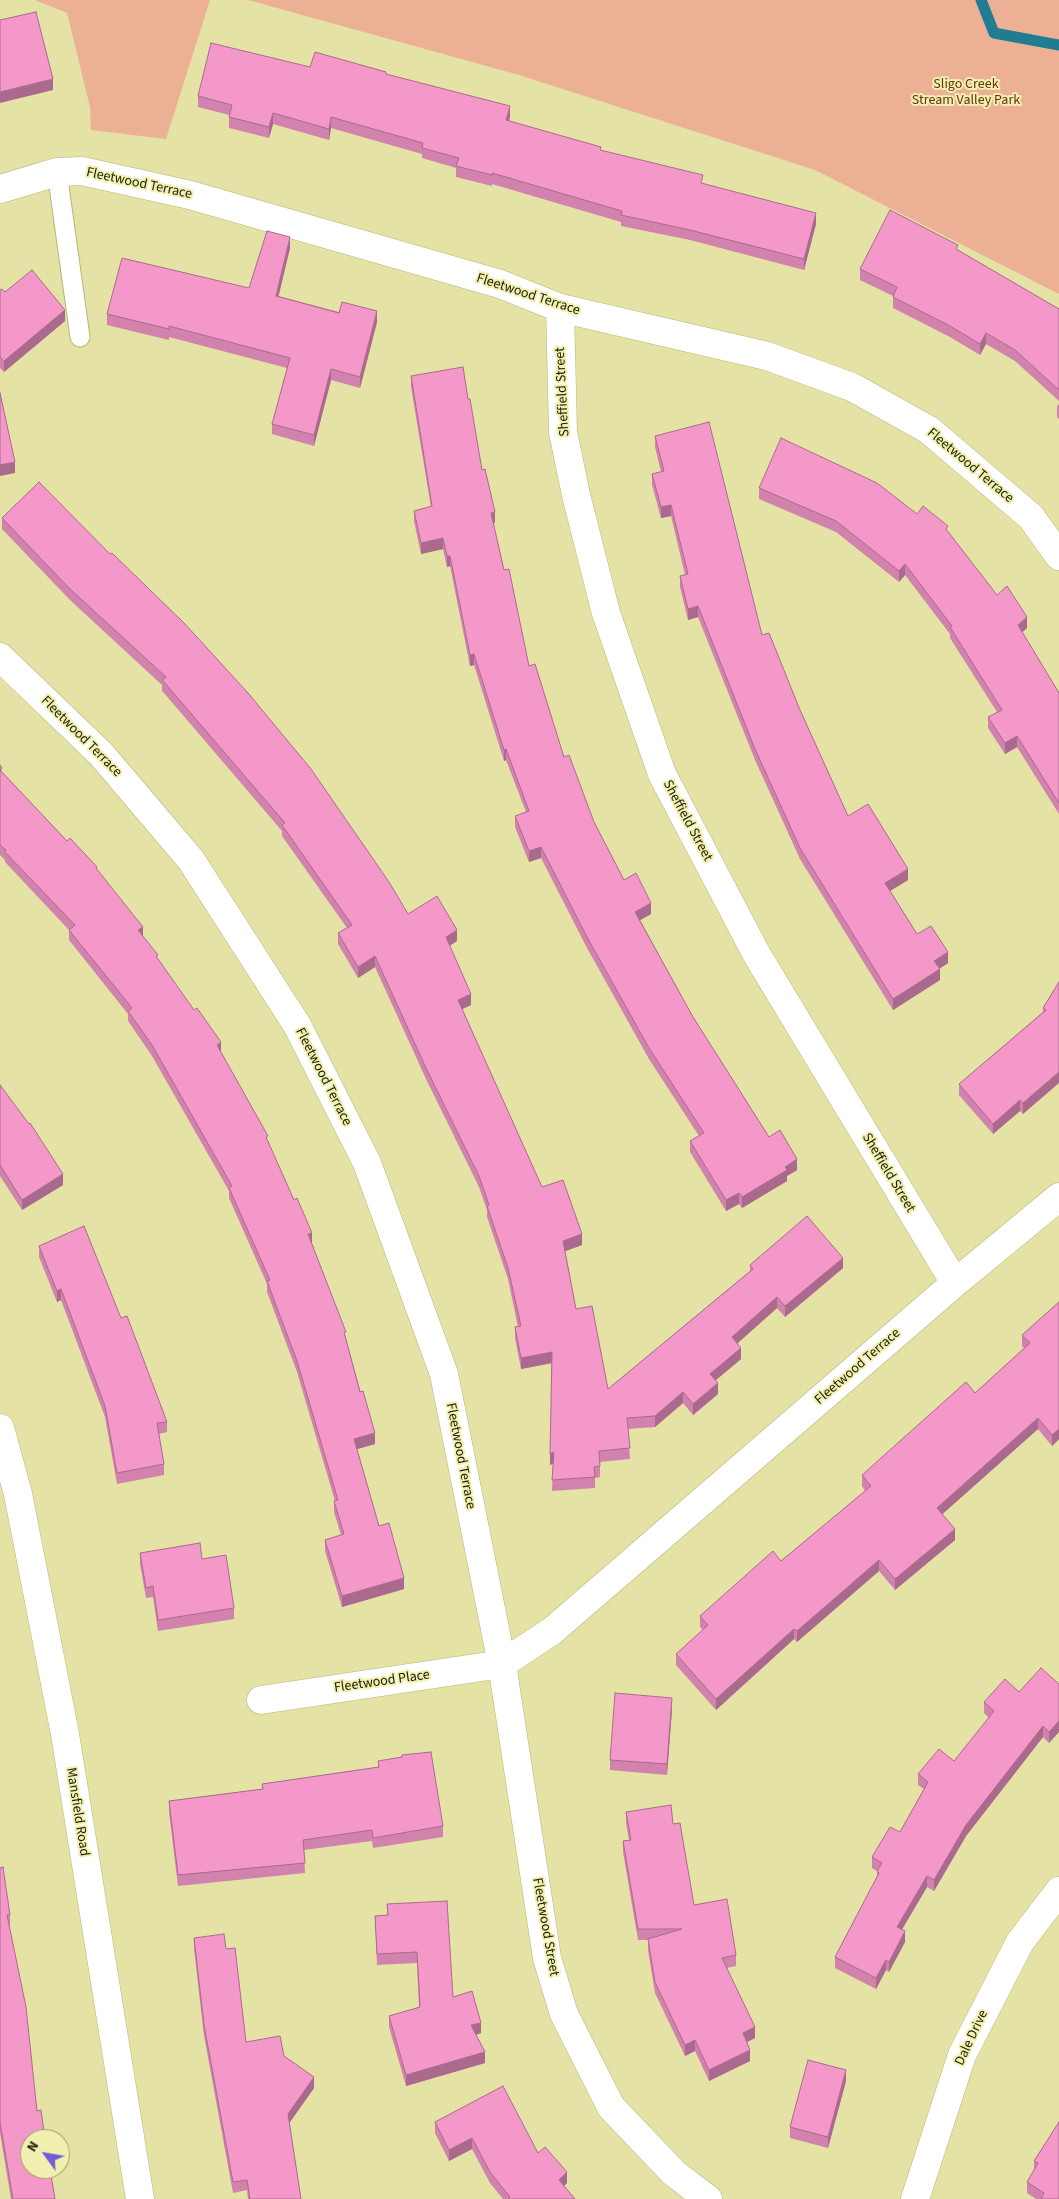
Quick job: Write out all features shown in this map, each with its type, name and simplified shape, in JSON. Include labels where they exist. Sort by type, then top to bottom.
[{"type":"street","name":"Fleetwood Terrace","points":[[0,189],[57,172],[82,171],[190,195],[500,284],[560,308],[767,356],[852,387],[929,430],[1031,517],[1059,556]]},
{"type":"street","name":"Sheffield Street","points":[[560,308],[563,432],[576,495],[606,613],[662,774],[757,955],[955,1283]]},
{"type":"street","name":"Fleetwood Terrace","points":[[0,657],[101,754],[192,860],[297,1025],[367,1163],[444,1374],[502,1664],[552,1631],[955,1283],[1059,1197]]},
{"type":"street","name":"Mansfield Road","points":[[0,1428],[18,1494],[65,1734],[140,2199]]},
{"type":"street","name":"Fleetwood Place","points":[[261,1700],[502,1664]]},
{"type":"street","name":"Fleetwood Street","points":[[502,1664],[548,1958],[564,2014],[611,2107],[674,2173],[708,2199]]},
{"type":"street","name":"Dale Drive","points":[[915,2199],[962,2055],[1020,1942],[1059,1891]]},
{"type":"lane","points":[[57,172],[80,338]]},
{"type":"green space","points":[[35,0],[210,0],[166,139],[91,130],[90,107],[67,13]]},
{"type":"green space","name":"Sligo Creek Stream Valley Park","points":[[248,0],[1059,0],[1059,294],[815,170],[519,75]]},
{"type":"building","points":[[36,12],[53,79],[0,92],[0,20]]},
{"type":"building","points":[[211,43],[310,67],[315,52],[386,72],[386,74],[510,106],[506,120],[601,147],[600,150],[703,175],[701,183],[816,213],[804,259],[690,230],[621,215],[622,211],[492,173],[492,175],[456,166],[459,158],[422,148],[423,143],[331,117],[329,129],[273,113],[269,127],[229,117],[232,105],[198,96]]},
{"type":"building","points":[[890,210],[958,245],[956,249],[1059,309],[1059,390],[1015,350],[986,333],[980,344],[950,326],[893,297],[897,287],[860,269]]},
{"type":"building","points":[[267,231],[290,237],[276,296],[339,313],[342,302],[377,311],[360,377],[331,369],[314,435],[272,424],[290,358],[169,326],[169,329],[107,314],[122,258],[249,288]]},
{"type":"building","points":[[32,270],[65,310],[4,361],[0,357],[0,290],[2,289],[5,292]]},
{"type":"building","points":[[463,367],[482,470],[485,469],[495,512],[491,513],[504,570],[509,569],[529,666],[535,664],[564,757],[569,755],[594,822],[624,880],[636,873],[651,903],[635,912],[693,1017],[769,1137],[780,1130],[797,1159],[785,1167],[787,1170],[742,1197],[739,1193],[726,1200],[690,1141],[704,1133],[649,1048],[587,937],[541,847],[529,851],[515,816],[529,811],[506,749],[504,750],[474,654],[470,655],[450,556],[447,556],[443,538],[421,543],[414,511],[432,506],[411,376]]},
{"type":"building","points":[[0,393],[15,462],[0,465]]},
{"type":"building","points":[[709,422],[762,635],[769,633],[800,710],[848,816],[868,804],[908,869],[885,883],[917,934],[931,926],[948,952],[934,961],[940,969],[893,999],[800,848],[755,749],[698,606],[688,609],[680,576],[688,574],[671,505],[661,507],[652,474],[664,471],[655,436]]},
{"type":"building","points":[[781,438],[877,483],[917,514],[923,506],[948,526],[946,529],[997,595],[1007,586],[1027,617],[1018,625],[1059,693],[1059,803],[1017,736],[1005,743],[988,717],[1002,710],[950,627],[952,626],[905,564],[899,571],[836,521],[759,488]]},
{"type":"building","points":[[39,482],[110,554],[112,553],[185,624],[248,693],[311,769],[389,882],[408,914],[437,896],[457,930],[446,937],[471,994],[458,1000],[542,1187],[563,1180],[582,1234],[563,1241],[576,1309],[592,1306],[608,1389],[753,1269],[750,1265],[807,1216],[843,1258],[785,1306],[777,1297],[732,1337],[741,1348],[710,1374],[718,1383],[693,1404],[683,1392],[655,1416],[627,1418],[630,1448],[599,1451],[600,1466],[594,1467],[595,1477],[552,1480],[554,1452],[550,1454],[552,1352],[521,1358],[515,1327],[521,1326],[508,1268],[479,1176],[426,1068],[375,956],[358,967],[338,933],[352,925],[282,825],[285,823],[162,680],[166,677],[70,589],[2,518]]},
{"type":"building","points":[[0,770],[67,841],[70,838],[97,867],[143,927],[138,930],[158,955],[156,956],[194,1010],[197,1008],[221,1042],[217,1045],[268,1136],[266,1137],[294,1200],[297,1198],[312,1233],[308,1234],[346,1332],[344,1332],[360,1392],[363,1391],[375,1433],[354,1439],[379,1526],[389,1523],[404,1578],[342,1596],[325,1540],[344,1534],[334,1501],[338,1500],[297,1361],[267,1281],[270,1280],[229,1188],[232,1186],[152,1045],[128,1011],[132,1008],[69,930],[75,925],[0,845]]},
{"type":"building","points":[[1059,982],[1059,1072],[1023,1103],[1020,1100],[993,1124],[959,1084],[1046,1010],[1043,1008]]},
{"type":"building","points":[[0,1085],[30,1123],[63,1174],[22,1200],[0,1165]]},
{"type":"building","points":[[84,1226],[121,1318],[127,1316],[167,1422],[157,1423],[164,1464],[117,1473],[105,1406],[61,1289],[57,1291],[39,1246]]},
{"type":"building","points":[[1059,1302],[1059,1429],[1052,1435],[1038,1418],[937,1508],[955,1529],[895,1579],[879,1560],[797,1631],[794,1629],[716,1699],[676,1654],[708,1625],[700,1616],[773,1551],[781,1561],[871,1486],[862,1475],[966,1382],[975,1393],[1030,1343],[1022,1335]]},
{"type":"building","points":[[200,1543],[202,1559],[226,1555],[234,1608],[158,1620],[153,1586],[146,1588],[140,1553]]},
{"type":"building","points":[[1041,1668],[1059,1684],[1059,1721],[1049,1732],[1043,1726],[966,1825],[934,1880],[927,1876],[897,1927],[905,1931],[889,1962],[886,1960],[876,1978],[835,1957],[879,1873],[877,1871],[882,1863],[872,1857],[890,1827],[900,1832],[928,1782],[918,1774],[939,1749],[954,1761],[994,1711],[984,1702],[1005,1679],[1019,1692]]},
{"type":"building","points":[[615,1693],[672,1698],[667,1764],[610,1760]]},
{"type":"building","points":[[431,1752],[443,1826],[373,1838],[372,1830],[303,1840],[305,1863],[178,1875],[169,1801],[263,1789],[262,1784],[379,1767],[378,1761],[402,1757],[402,1755]]},
{"type":"building","points":[[671,1805],[673,1824],[680,1823],[694,1905],[727,1899],[736,1955],[722,1958],[755,2027],[743,2033],[750,2050],[709,2070],[695,2040],[685,2045],[655,1982],[648,1939],[682,1929],[638,1929],[623,1841],[631,1840],[626,1812]]},
{"type":"building","points":[[3,1867],[10,1915],[7,1915],[26,2007],[37,2111],[41,2110],[44,2129],[20,2129],[20,2179],[52,2179],[55,2199],[13,2199],[0,2122],[0,1868]]},
{"type":"building","points":[[447,1901],[453,1997],[472,1991],[481,2023],[471,2025],[485,2052],[406,2075],[389,2016],[420,2007],[417,1952],[377,1954],[375,1916],[388,1915],[387,1904]]},
{"type":"building","points":[[224,1934],[226,1949],[235,1948],[246,2042],[280,2036],[284,2056],[314,2077],[288,2114],[301,2199],[250,2199],[247,2180],[233,2182],[204,2025],[194,1938]]},
{"type":"building","points":[[808,2060],[846,2070],[828,2137],[790,2127]]},
{"type":"building","points":[[503,2086],[538,2153],[545,2147],[567,2172],[559,2180],[575,2199],[508,2199],[510,2197],[490,2172],[472,2138],[449,2150],[435,2122]]},
{"type":"building","points":[[1059,2122],[1059,2199],[1041,2199],[1044,2193],[1027,2182],[1038,2163],[1034,2161]]},
{"type":"waterway","points":[[981,0],[994,33],[1059,45]]}]
